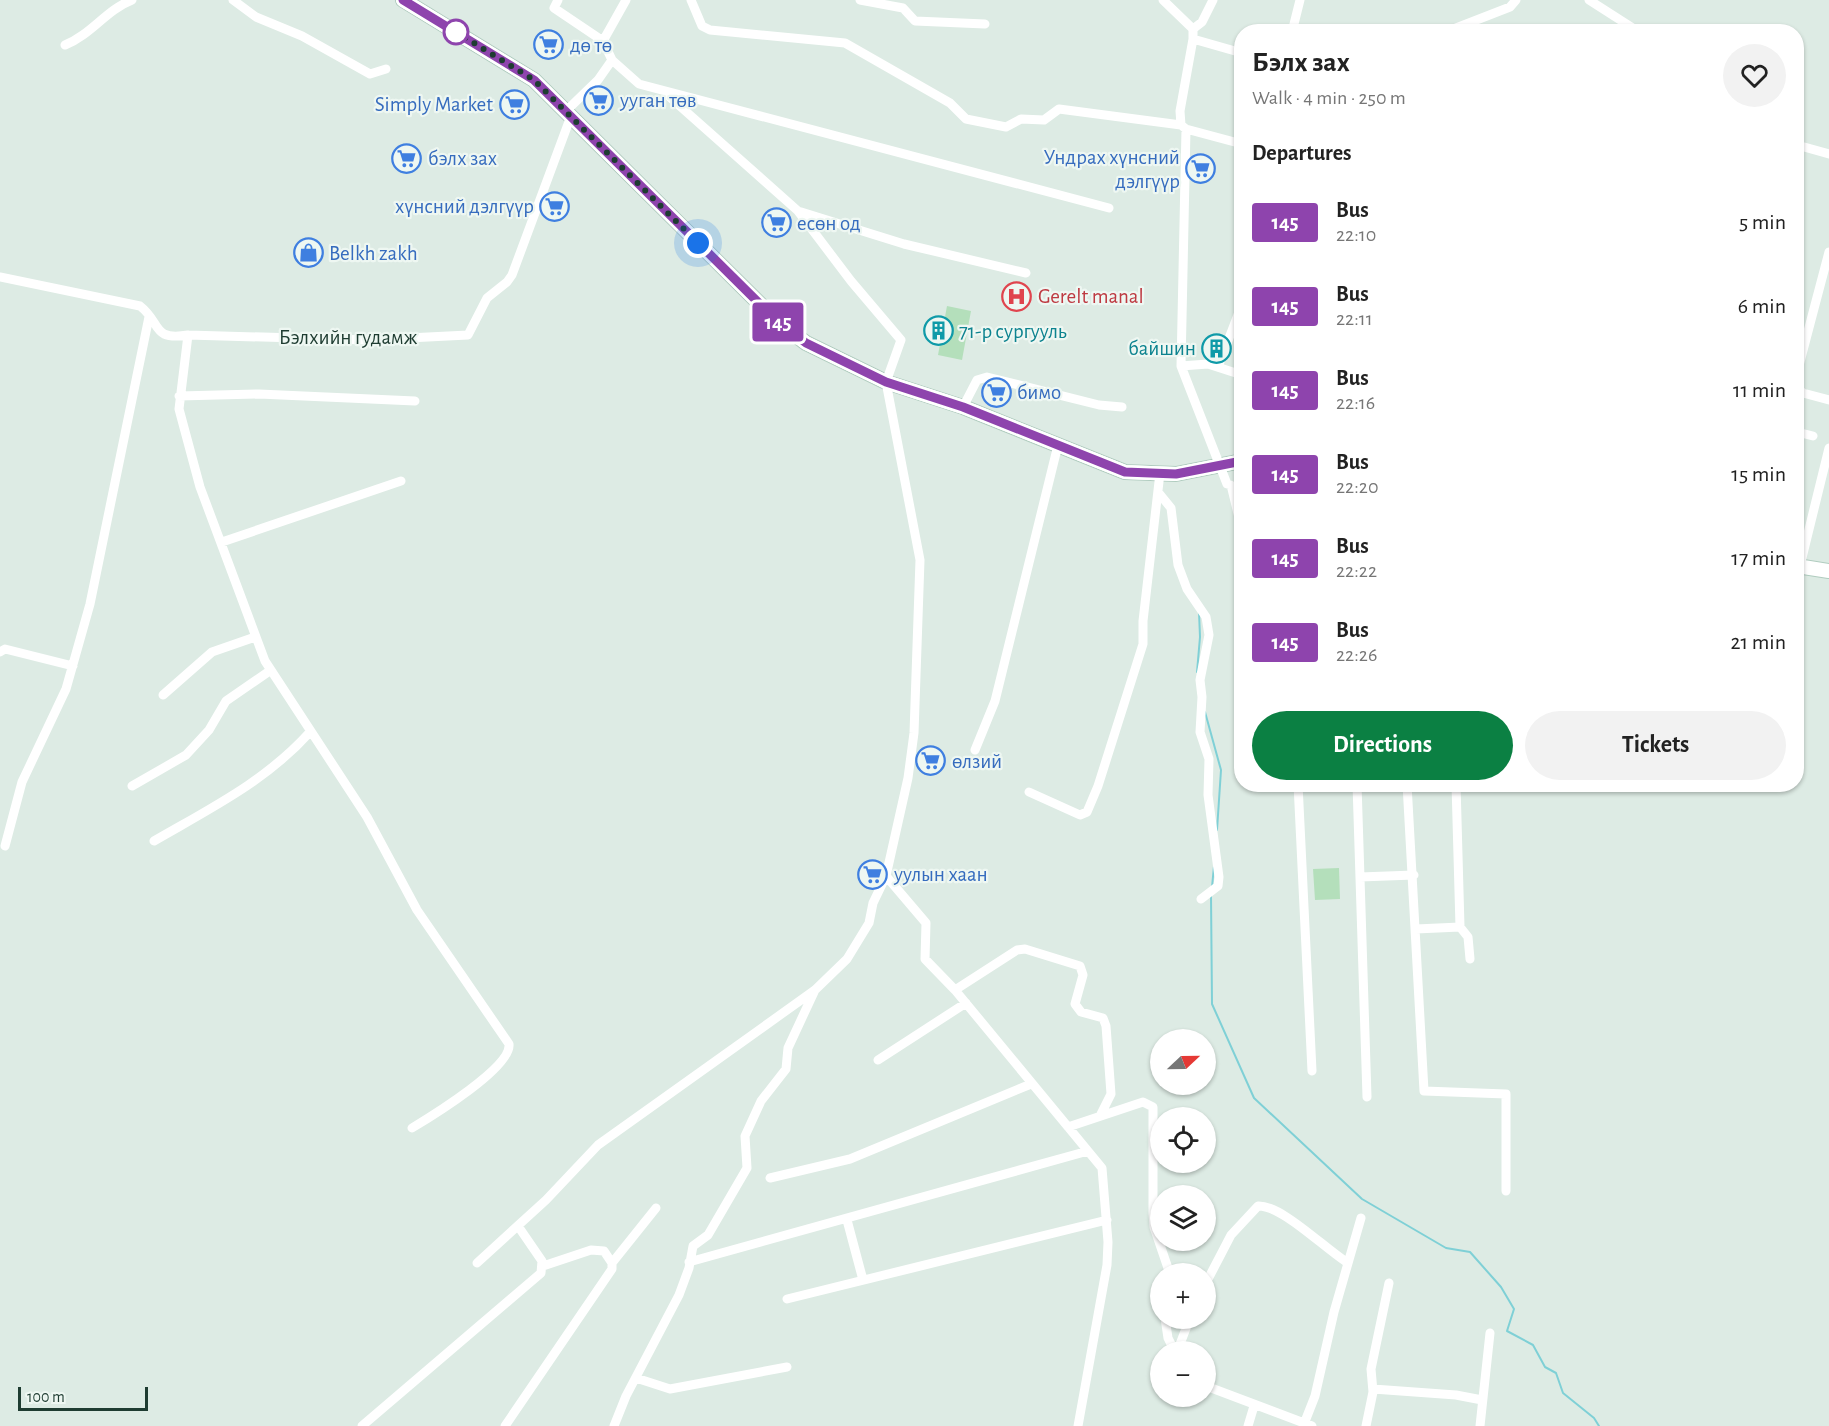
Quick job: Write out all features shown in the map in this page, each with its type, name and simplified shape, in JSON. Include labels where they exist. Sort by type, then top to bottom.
[{"type":"main road","points":[[403,0],[534,80],[778,322],[806,343],[886,382],[963,407],[1125,472],[1176,474],[1234,462]]},
{"type":"main road","points":[[1804,567],[1829,571]]},
{"type":"street","points":[[65,45],[79,39],[117,5],[132,0]]},
{"type":"street","points":[[233,0],[256,17],[302,36],[370,74],[386,69]]},
{"type":"street","points":[[558,0],[554,8],[603,41],[612,60],[639,84],[1109,208]]},
{"type":"street","points":[[603,41],[626,0]]},
{"type":"street","points":[[690,0],[702,26],[710,30],[845,43],[950,103],[966,119],[1006,127],[1021,120],[1044,120],[1059,109],[1184,127],[1234,142]]},
{"type":"street","points":[[860,0],[903,8],[915,21],[985,24]]},
{"type":"street","points":[[1162,0],[1193,34],[1234,50]]},
{"type":"street","points":[[1213,0],[1193,34],[1180,111],[1184,127],[1181,366],[1227,484],[1231,486],[1234,493]]},
{"type":"street","points":[[1294,24],[1300,0]]},
{"type":"street","points":[[1466,24],[1510,7],[1516,0]]},
{"type":"street","points":[[1589,0],[1626,24]]},
{"type":"street","points":[[568,113],[598,80],[612,60]]},
{"type":"street","points":[[477,1263],[518,1226],[598,1145],[705,1071],[815,990],[848,959],[869,923],[873,903],[886,876],[908,778],[914,733],[920,560],[886,382],[901,340],[850,281],[798,211],[662,90]]},
{"type":"street","name":"Бэлхийн гудамж","points":[[0,277],[140,306],[163,335],[171,338],[188,335],[368,340],[468,335],[487,298],[512,275],[568,113]]},
{"type":"street","points":[[1804,147],[1829,154]]},
{"type":"street","points":[[798,211],[904,244],[1026,273]]},
{"type":"street","points":[[1804,347],[1829,252]]},
{"type":"street","points":[[5,846],[22,782],[66,689],[90,604],[149,317]]},
{"type":"street","points":[[1218,367],[1234,325]]},
{"type":"street","points":[[188,335],[179,409],[200,487],[255,637],[271,670],[367,817],[417,910],[509,1044],[507,1057],[457,1100],[412,1128]]},
{"type":"street","points":[[1181,366],[1208,364],[1234,372]]},
{"type":"street","points":[[963,407],[977,380],[987,377],[1099,405],[1122,407]]},
{"type":"street","points":[[1804,393],[1829,400]]},
{"type":"street","points":[[179,396],[259,394],[415,401]]},
{"type":"street","points":[[1804,434],[1813,436]]},
{"type":"street","points":[[975,750],[995,701],[1058,445]]},
{"type":"street","points":[[1804,543],[1829,448]]},
{"type":"street","points":[[1029,792],[1080,814],[1087,812],[1094,795],[1143,644],[1143,621],[1160,473]]},
{"type":"street","points":[[222,542],[401,481]]},
{"type":"street","points":[[1158,492],[1171,508],[1178,565],[1187,589],[1206,617],[1209,635],[1200,680],[1202,697],[1200,732],[1209,759],[1208,795],[1220,868],[1218,886],[1205,896]]},
{"type":"street","points":[[163,695],[212,652],[255,637]]},
{"type":"street","points":[[0,652],[6,649],[73,666]]},
{"type":"street","points":[[132,786],[186,755],[209,730],[226,701],[271,670]]},
{"type":"street","points":[[154,841],[273,769],[292,753],[310,732]]},
{"type":"street","points":[[1298,792],[1312,1071]]},
{"type":"street","points":[[1357,792],[1367,1097]]},
{"type":"street","points":[[1408,792],[1414,875],[1410,879],[1416,929],[1424,1091],[1506,1094],[1506,1191]]},
{"type":"street","points":[[1456,792],[1460,927],[1468,937],[1470,959]]},
{"type":"street","points":[[1360,877],[1414,875]]},
{"type":"street","points":[[886,876],[926,923],[925,959],[955,990],[1102,1168],[1107,1220],[1107,1265],[1078,1426]]},
{"type":"street","points":[[1416,929],[1460,927]]},
{"type":"street","points":[[955,990],[1017,950],[1025,949],[1080,966],[1083,975],[1075,1004],[1081,1012],[1103,1018],[1106,1026],[1111,1094],[1100,1116]]},
{"type":"street","points":[[614,1426],[679,1295],[693,1246],[708,1235],[747,1168],[745,1136],[760,1101],[786,1069],[788,1048],[815,990]]},
{"type":"street","points":[[878,1060],[966,1003]]},
{"type":"street","points":[[770,1178],[850,1159],[1031,1084]]},
{"type":"street","points":[[1068,1127],[1143,1102],[1153,1107],[1152,1213],[1167,1263]]},
{"type":"street","points":[[689,1262],[847,1220],[1088,1151]]},
{"type":"street","points":[[1216,1264],[1231,1235],[1258,1206],[1263,1206],[1293,1220],[1309,1235],[1348,1263]]},
{"type":"street","points":[[612,1263],[656,1208]]},
{"type":"street","points":[[1216,1390],[1309,1425],[1361,1218]]},
{"type":"street","points":[[847,1220],[863,1280]]},
{"type":"street","points":[[787,1299],[1107,1220]]},
{"type":"street","points":[[363,1426],[541,1273],[543,1266],[518,1226]]},
{"type":"street","points":[[504,1426],[612,1269],[612,1263],[604,1251],[591,1250],[543,1266]]},
{"type":"street","points":[[1366,1426],[1373,1389],[1371,1369],[1389,1283]]},
{"type":"street","points":[[1480,1426],[1490,1333]]},
{"type":"street","points":[[636,1378],[670,1389],[787,1367]]},
{"type":"street","points":[[1373,1389],[1456,1395],[1482,1400]]},
{"type":"street","points":[[1248,1426],[1254,1406]]},
{"type":"green space","points":[[947,306],[971,311],[962,360],[938,355]]},
{"type":"green space","points":[[1339,868],[1340,899],[1315,900],[1313,869]]},
{"type":"waterway","points":[[1197,672],[1200,637],[1199,612]]},
{"type":"waterway","points":[[1205,712],[1221,770],[1217,830]]},
{"type":"waterway","points":[[1212,887],[1214,866]]},
{"type":"waterway","points":[[1211,896],[1212,1004],[1254,1098],[1362,1199],[1446,1248],[1470,1252],[1501,1287],[1514,1309],[1507,1331],[1533,1345],[1545,1367],[1556,1373],[1563,1393],[1594,1418],[1599,1426]]},
{"type":"bus line","name":"145","points":[[403,0],[534,80],[778,322],[806,343],[886,382],[963,407],[1125,472],[1176,474],[1234,462]]},
{"type":"place","name":"дө тө","points":[[549,45]]},
{"type":"place","name":"ууган төв","points":[[599,100]]},
{"type":"place","name":"Simply Market","points":[[514,104]]},
{"type":"place","name":"бэлх зах","points":[[407,158]]},
{"type":"place","name":"Ундрах хүнсний дэлгүүр","points":[[1201,169]]},
{"type":"place","name":"хүнсний дэлгүүр","points":[[555,206]]},
{"type":"place","name":"есөн од","points":[[776,223]]},
{"type":"place","name":"Belkh zakh","points":[[308,253]]},
{"type":"place","name":"Gerelt manal","points":[[1017,296]]},
{"type":"place","name":"71-р сургууль","points":[[938,331]]},
{"type":"place","name":"байшин","points":[[1217,348]]},
{"type":"place","name":"бимо","points":[[996,392]]},
{"type":"place","name":"өлзий","points":[[931,761]]},
{"type":"place","name":"уулын хаан","points":[[873,874]]},
{"type":"route","points":[[456,32],[534,80],[698,243]]}]
